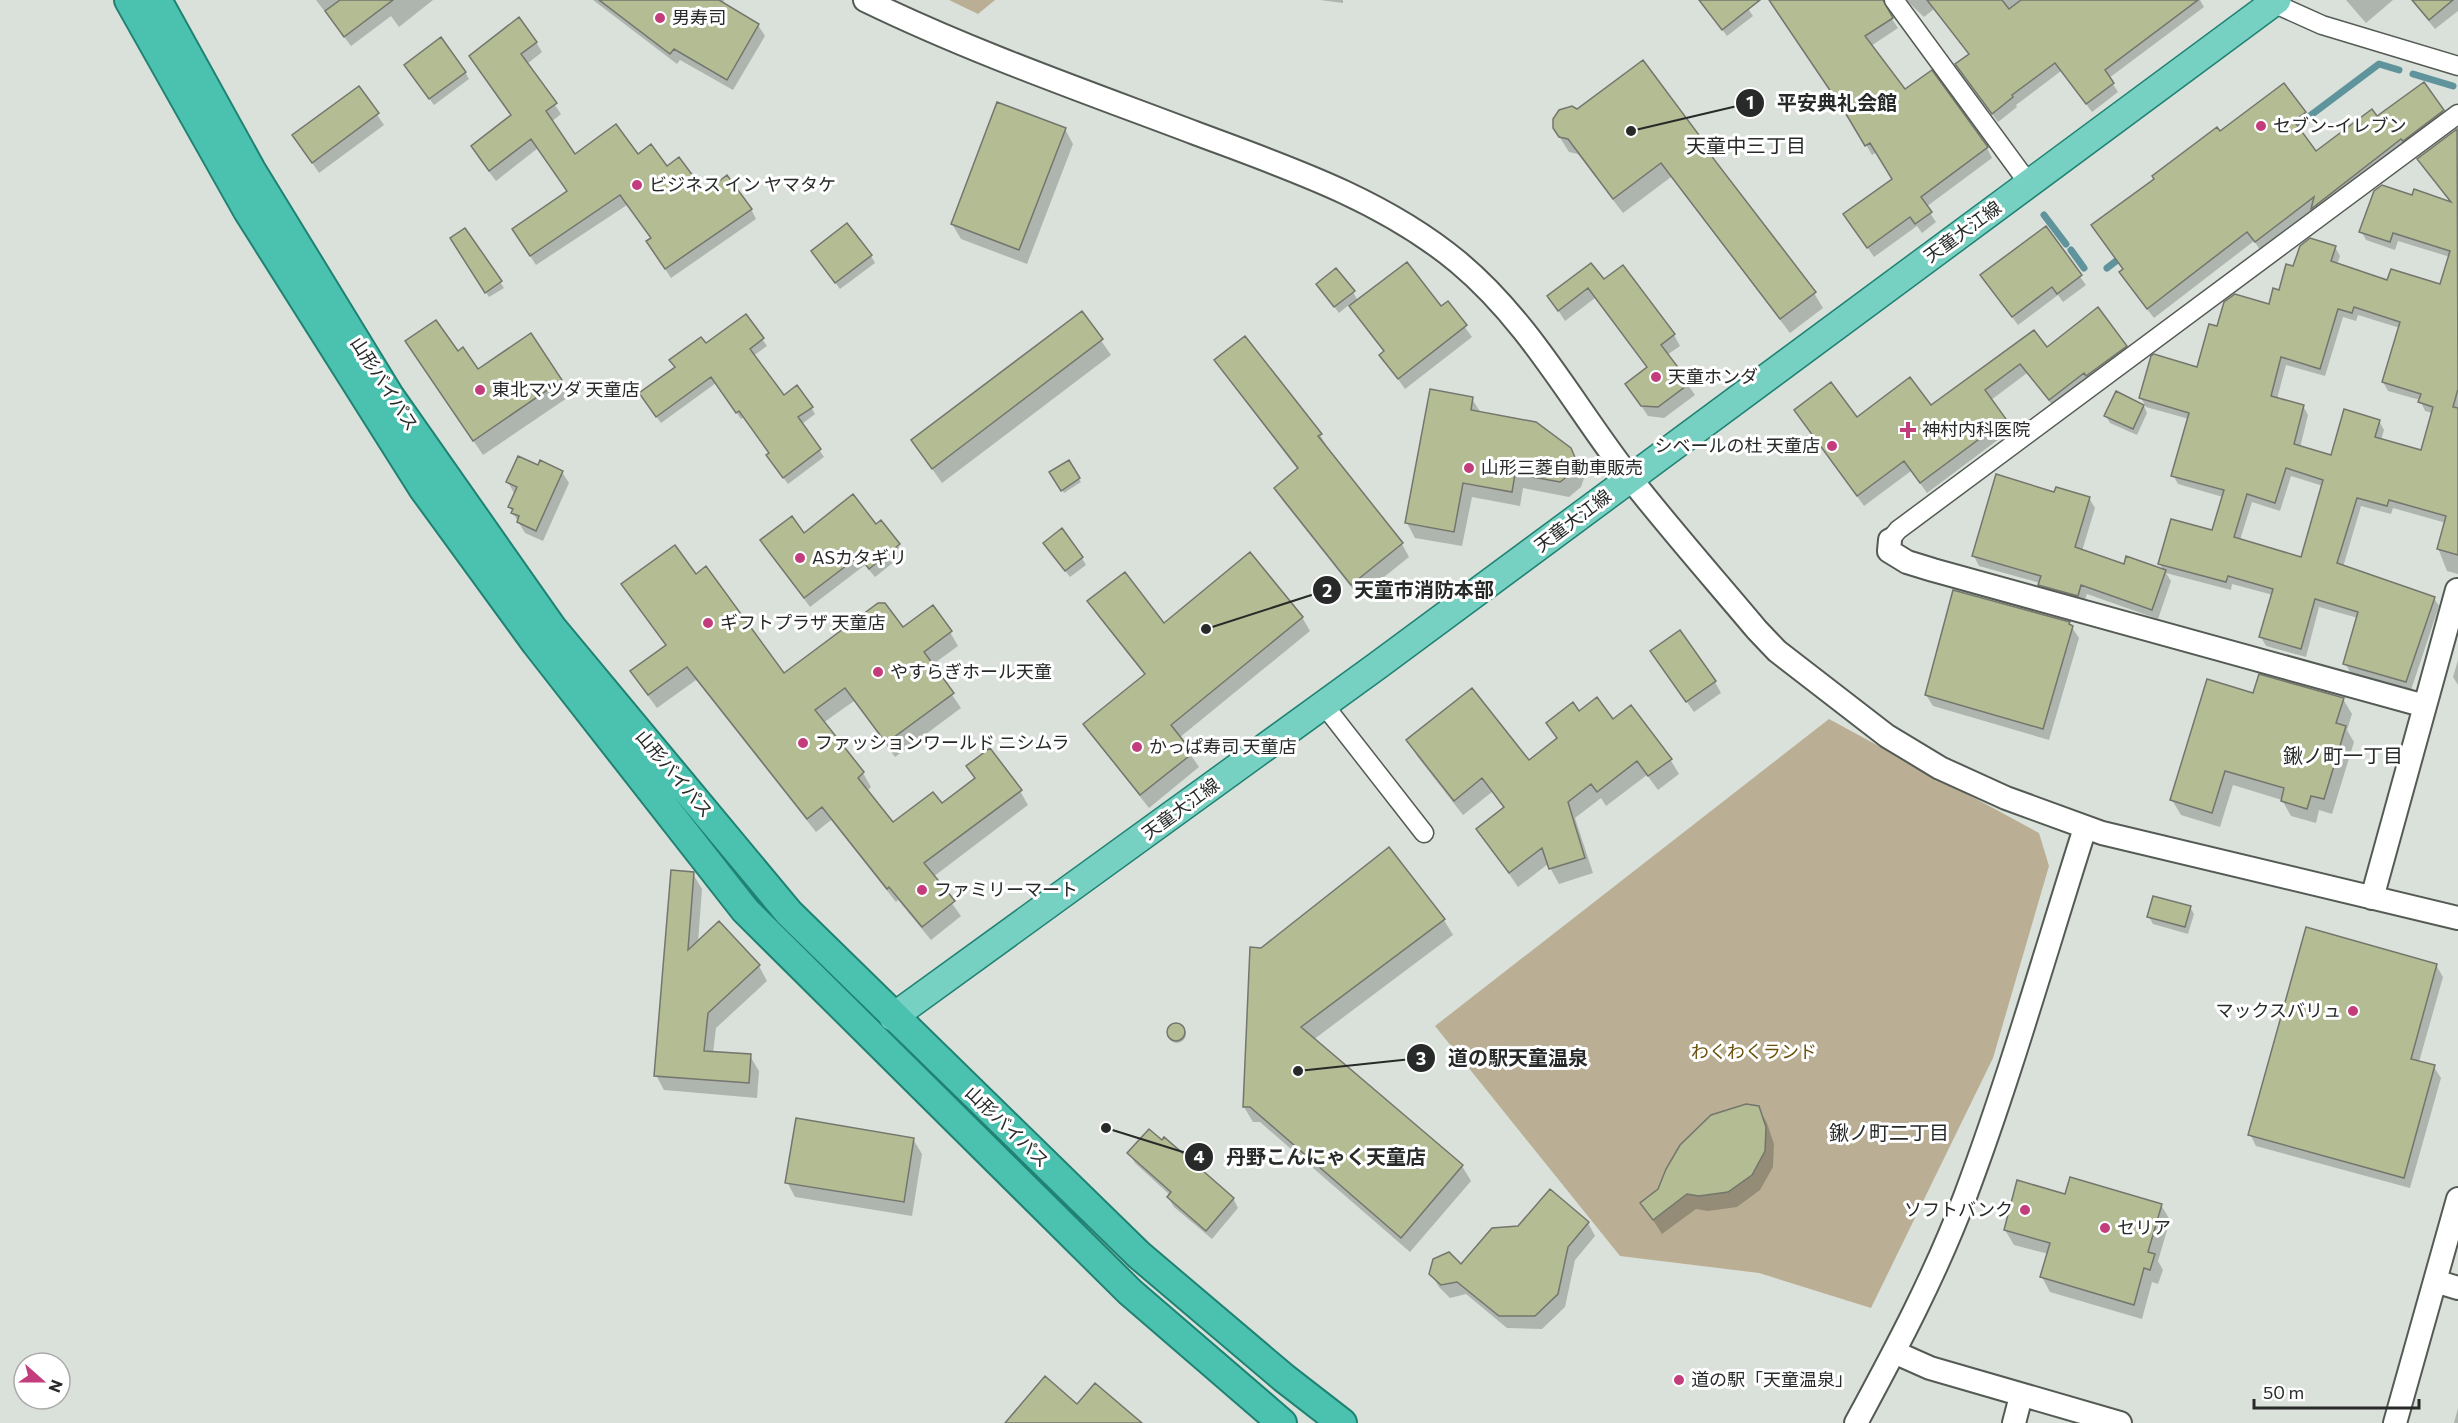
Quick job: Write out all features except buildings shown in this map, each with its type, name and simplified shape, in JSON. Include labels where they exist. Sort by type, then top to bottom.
[{"type":"highway","name":"山形バイパス","points":[[129,0],[248,211],[423,488],[536,643],[745,910],[1130,1292],[1282,1423]]},
{"type":"highway","name":"山形バイパス","points":[[157,0],[251,170],[390,397],[552,628],[789,913],[1139,1255],[1284,1378],[1342,1423]]},
{"type":"main road","name":"天童大江線","points":[[894,1017],[1324,705],[2275,2]]},
{"type":"street","points":[[865,0],[967,47],[1294,170],[1373,206],[1457,261],[1499,300],[1541,353],[1630,478],[1777,651],[1866,721],[1940,768],[2006,798],[2085,828],[2458,918]]},
{"type":"street","points":[[1894,0],[2029,184]]},
{"type":"street","points":[[2275,2],[2322,25],[2458,66]]},
{"type":"street","points":[[2425,706],[1933,570],[1894,556],[1889,550],[1890,540],[1898,530],[2458,114]]},
{"type":"street","points":[[2372,898],[2457,590]]},
{"type":"street","points":[[1324,705],[1424,833]]},
{"type":"street","points":[[1856,1423],[1894,1352],[1944,1248],[1973,1175],[2085,828]]},
{"type":"street","points":[[2395,1423],[2458,1199]]},
{"type":"street","points":[[2435,1281],[2458,1288]]},
{"type":"street","points":[[1894,1352],[1930,1368],[2120,1423]]},
{"type":"street","points":[[2014,1423],[2021,1396]]},
{"type":"green space","points":[[949,0],[995,0],[978,14]]},
{"type":"green space","name":"わくわくランド","points":[[1829,719],[2039,833],[2049,866],[1993,1058],[1871,1308],[1759,1273],[1620,1256],[1435,1026]]},
{"type":"waterway","points":[[2291,130],[2379,64],[2399,70]]},
{"type":"waterway","points":[[2413,74],[2453,86]]},
{"type":"waterway","points":[[2044,215],[2066,244]]},
{"type":"waterway","points":[[2071,250],[2084,268]]},
{"type":"waterway","points":[[2107,268],[2124,255]]},
{"type":"place","name":"男寿司","points":[[660,18]]},
{"type":"place","name":"セブン-イレブン","points":[[2261,126]]},
{"type":"place","name":"平安典礼会館","points":[[1631,131]]},
{"type":"place","name":"ビジネス イン ヤマタケ","points":[[637,185]]},
{"type":"place","name":"天童ホンダ","points":[[1656,377]]},
{"type":"place","name":"東北マツダ 天童店","points":[[480,390]]},
{"type":"place","name":"神村内科医院","points":[[1908,430]]},
{"type":"place","name":"シベールの杜 天童店","points":[[1832,446]]},
{"type":"place","name":"山形三菱自動車販売","points":[[1469,468]]},
{"type":"place","name":"ASカタギリ","points":[[800,558]]},
{"type":"place","name":"ギフトプラザ 天童店","points":[[708,623]]},
{"type":"place","name":"天童市消防本部","points":[[1206,629]]},
{"type":"place","name":"やすらぎホール天童","points":[[878,672]]},
{"type":"place","name":"ファッションワールド ニシムラ","points":[[803,743]]},
{"type":"place","name":"かっぱ寿司 天童店","points":[[1137,747]]},
{"type":"place","name":"ファミリーマート","points":[[922,890]]},
{"type":"place","name":"マックスバリュ","points":[[2353,1011]]},
{"type":"place","name":"道の駅天童温泉","points":[[1298,1071]]},
{"type":"place","name":"丹野こんにゃく天童店","points":[[1106,1128]]},
{"type":"place","name":"ソフトバンク","points":[[2025,1210]]},
{"type":"place","name":"セリア","points":[[2105,1228]]},
{"type":"place","name":"道の駅「天童温泉」","points":[[1679,1380]]},
{"type":"district","name":"天童中三丁目","points":[[1746,146]]},
{"type":"district","name":"鍬ノ町一丁目","points":[[2343,756]]},
{"type":"district","name":"鍬ノ町二丁目","points":[[1889,1133]]}]
